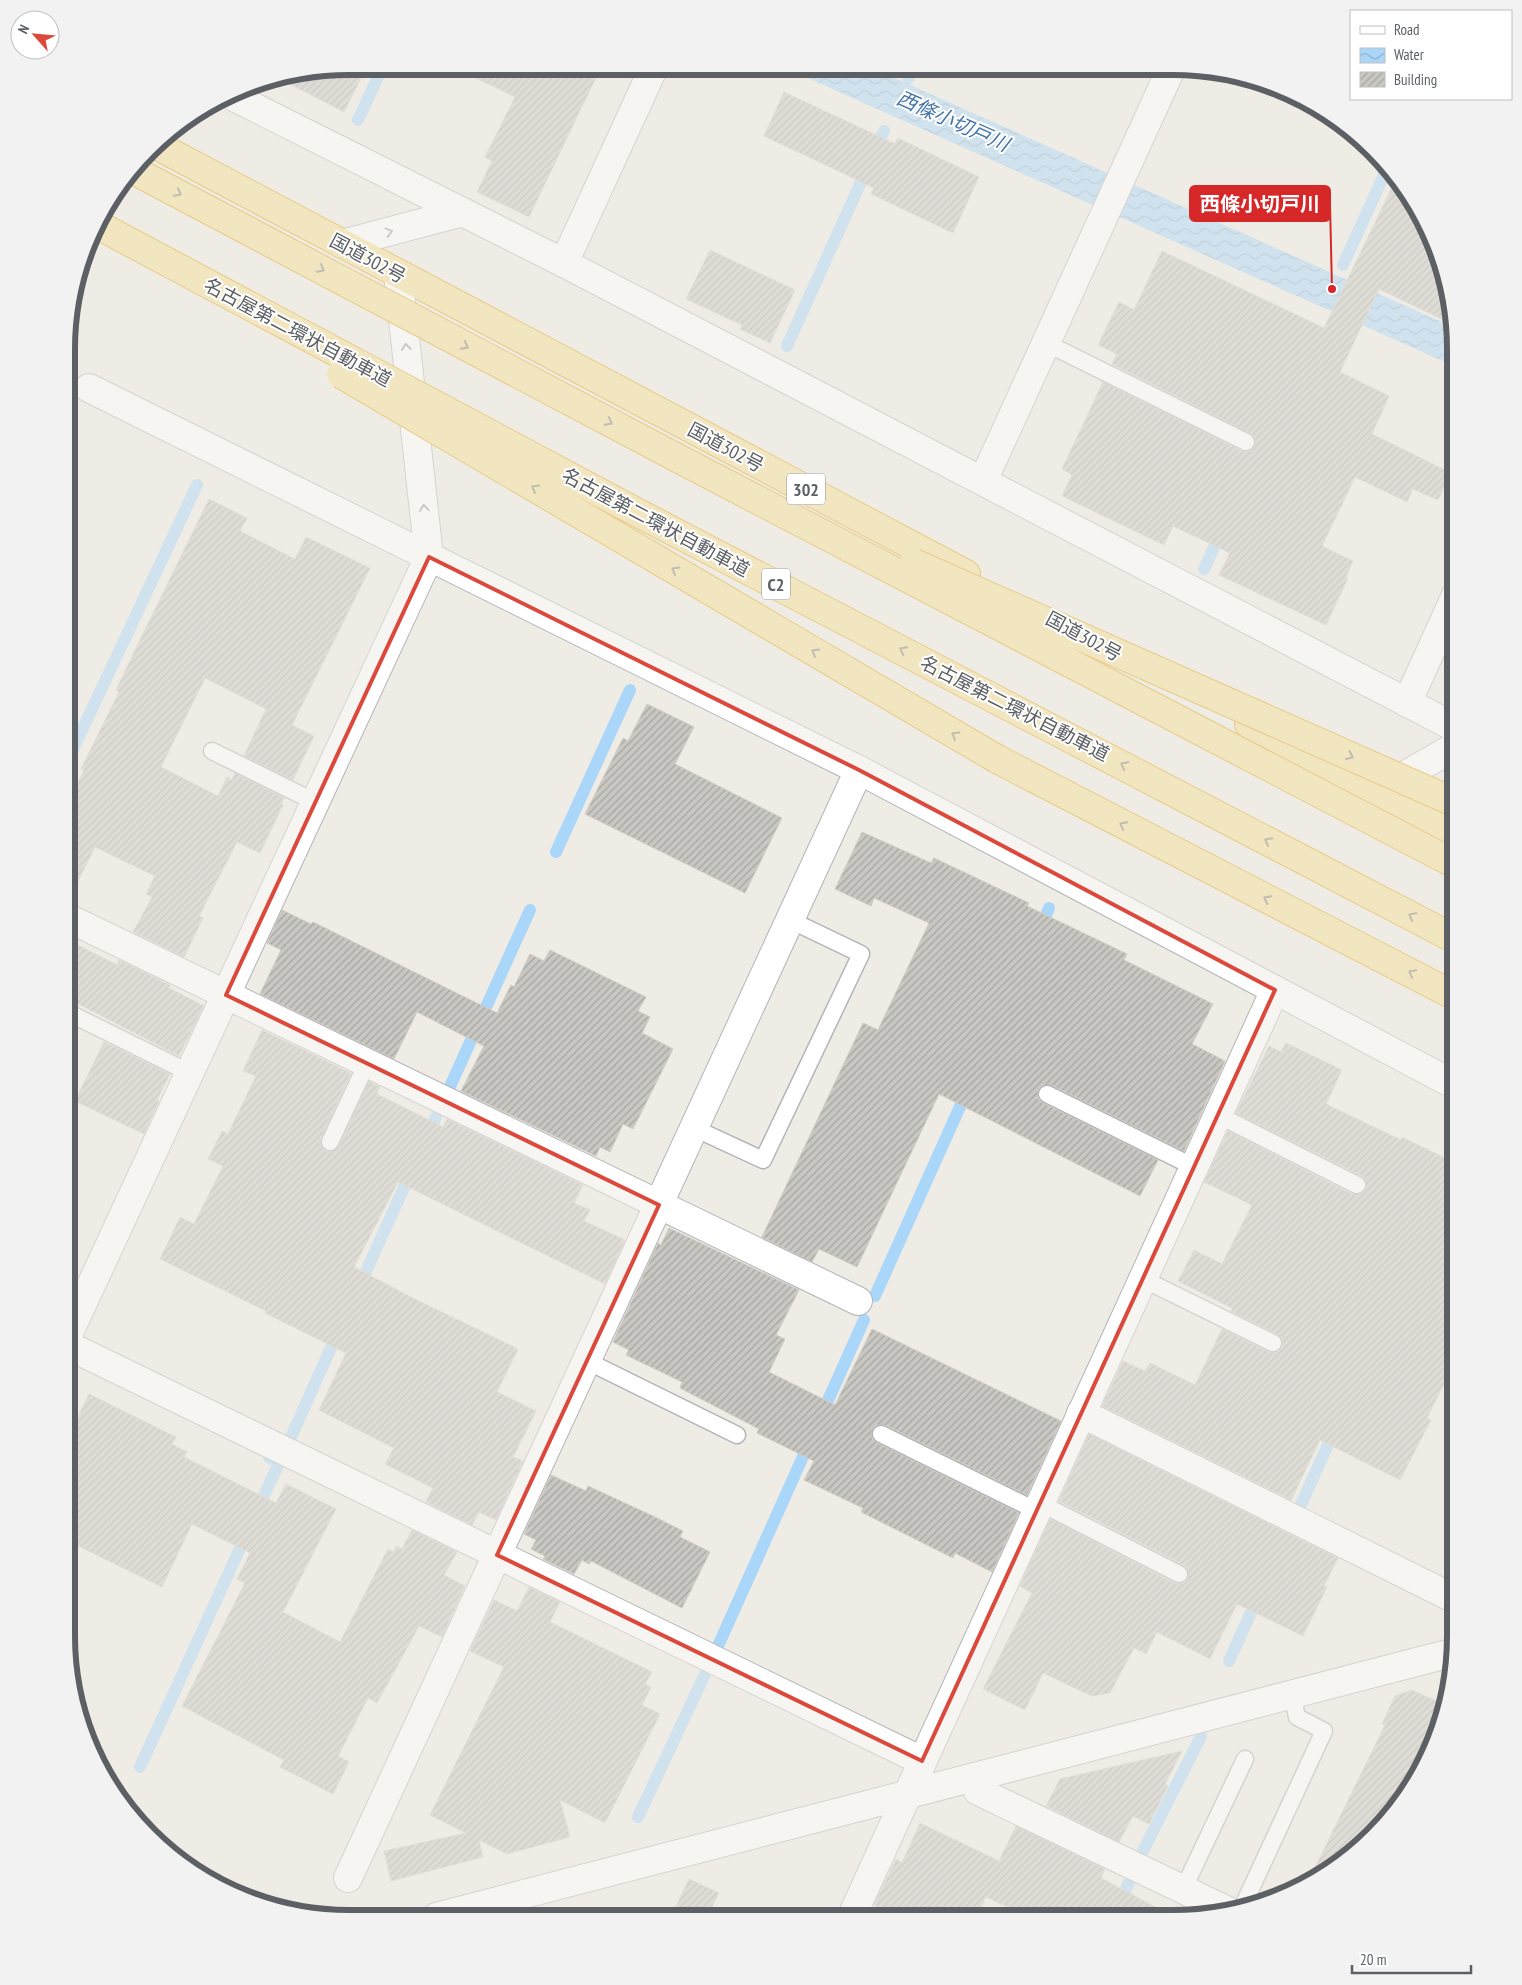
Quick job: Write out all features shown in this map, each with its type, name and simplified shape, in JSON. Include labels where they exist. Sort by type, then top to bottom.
[{"type":"highway","name":"国道302号","points":[[162,148],[1447,828]]},
{"type":"highway","points":[[139,173],[666,452],[1447,859]]},
{"type":"highway","points":[[103,227],[376,395],[997,759],[1447,992]]},
{"type":"highway","name":"名古屋第二環状自動車道","points":[[103,227],[646,517],[1447,934]]},
{"type":"highway","points":[[666,452],[1447,799]]},
{"type":"street","points":[[564,263],[650,75]]},
{"type":"street","points":[[983,481],[1168,75]]},
{"type":"street","points":[[238,99],[564,263],[1447,723]]},
{"type":"street","points":[[342,244],[463,212]]},
{"type":"street","points":[[75,1320],[429,557],[398,274]]},
{"type":"street","points":[[89,388],[859,770],[1447,1081]]},
{"type":"street","points":[[1407,703],[1447,615]]},
{"type":"street","points":[[1378,791],[1447,751]]},
{"type":"street","points":[[348,1878],[859,770]]},
{"type":"street","points":[[75,921],[858,1301]]},
{"type":"street","points":[[855,1910],[1275,990]]},
{"type":"street","points":[[75,1349],[922,1761]]},
{"type":"street","points":[[1081,1413],[1447,1595]]},
{"type":"street","points":[[463,1910],[1446,1654]]},
{"type":"street","points":[[975,1777],[978,1791],[1205,1904]]},
{"type":"lane","points":[[1046,343],[1246,442]]},
{"type":"lane","points":[[212,751],[315,802]]},
{"type":"lane","points":[[694,1128],[763,1160],[861,954],[790,920]]},
{"type":"lane","points":[[75,1016],[190,1073]]},
{"type":"lane","points":[[330,1142],[368,1064]]},
{"type":"lane","points":[[1047,1094],[1194,1166]]},
{"type":"lane","points":[[1218,1115],[1357,1185]]},
{"type":"lane","points":[[1143,1279],[1273,1343]]},
{"type":"lane","points":[[587,1361],[737,1436]]},
{"type":"lane","points":[[881,1434],[1180,1574]]},
{"type":"lane","points":[[1245,1901],[1324,1731],[1297,1717],[1292,1694]]},
{"type":"lane","points":[[1205,1904],[1245,1759]]},
{"type":"highlighted area","points":[[429,557],[859,770],[1275,990],[922,1761],[497,1555],[659,1205],[226,995]]},
{"type":"water","points":[[801,75],[888,75],[1446,324],[1447,363]]},
{"type":"building","points":[[362,75],[344,112],[286,82],[314,77]]},
{"type":"building","points":[[470,75],[597,75],[529,217],[477,192],[492,161],[485,157],[515,97]]},
{"type":"building","points":[[784,92],[895,144],[898,138],[979,177],[953,233],[871,194],[874,188],[764,136]]},
{"type":"building","points":[[1393,186],[1410,212],[1426,244],[1438,278],[1445,321],[1379,289],[1340,372],[1389,396],[1372,434],[1447,471],[1447,481],[1438,500],[1413,489],[1407,502],[1355,477],[1322,546],[1353,561],[1346,577],[1348,578],[1326,625],[1219,575],[1230,553],[1173,526],[1164,545],[1062,496],[1072,475],[1062,469],[1103,382],[1242,451],[1251,451],[1255,446],[1255,437],[1250,433],[1112,364],[1117,354],[1098,345],[1119,302],[1134,310],[1162,251],[1324,328]]},
{"type":"building","points":[[710,250],[795,290],[770,343],[740,329],[742,325],[686,299]]},
{"type":"building","points":[[209,499],[247,518],[240,531],[295,559],[306,537],[370,568],[292,725],[314,736],[293,780],[244,756],[266,709],[205,678],[161,767],[218,796],[227,777],[232,780],[235,773],[284,798],[281,804],[283,805],[260,853],[237,842],[199,916],[203,918],[184,957],[133,932],[152,897],[146,894],[155,876],[95,847],[75,887],[75,789],[84,770],[81,769],[119,692],[116,690]]},
{"type":"building","points":[[647,704],[694,727],[675,764],[782,818],[745,893],[585,814],[623,738],[628,741]]},
{"type":"building","points":[[862,832],[931,863],[934,858],[1029,903],[1027,906],[1127,954],[1124,960],[1213,1004],[1192,1044],[1225,1061],[1184,1151],[1051,1085],[1042,1085],[1038,1090],[1038,1099],[1043,1103],[1158,1160],[1140,1196],[939,1094],[857,1267],[819,1249],[812,1262],[762,1237],[863,1023],[878,1030],[929,923],[874,898],[871,906],[835,889]]},
{"type":"building","points":[[282,910],[311,924],[313,922],[497,1013],[511,985],[514,987],[530,954],[544,961],[550,950],[646,997],[638,1011],[650,1017],[642,1033],[673,1049],[633,1129],[623,1124],[610,1152],[600,1147],[596,1156],[461,1091],[484,1046],[417,1012],[394,1059],[260,994],[281,950],[267,943]]},
{"type":"building","points":[[75,944],[117,965],[119,960],[170,985],[169,988],[204,1006],[179,1056],[75,1002]]},
{"type":"building","points":[[262,1030],[351,1073],[321,1138],[320,1143],[325,1151],[331,1152],[339,1146],[369,1081],[380,1087],[377,1094],[443,1127],[447,1119],[583,1185],[574,1203],[590,1210],[584,1221],[625,1240],[605,1284],[398,1182],[354,1267],[518,1349],[497,1392],[536,1411],[513,1457],[523,1461],[496,1520],[479,1512],[472,1525],[426,1502],[433,1488],[385,1464],[394,1448],[319,1410],[346,1353],[160,1259],[180,1217],[194,1224],[223,1166],[208,1159],[222,1131],[228,1134],[256,1076],[243,1071]]},
{"type":"building","points":[[104,1042],[170,1074],[157,1100],[159,1101],[144,1134],[75,1101]]},
{"type":"building","points":[[1286,1043],[1342,1070],[1326,1104],[1401,1140],[1402,1137],[1447,1159],[1447,1378],[1427,1418],[1431,1420],[1400,1480],[1320,1440],[1291,1500],[1102,1406],[1123,1361],[1145,1371],[1150,1363],[1195,1385],[1222,1329],[1269,1352],[1278,1352],[1282,1347],[1282,1338],[1277,1334],[1231,1311],[1232,1308],[1178,1281],[1194,1250],[1222,1264],[1252,1205],[1204,1182],[1228,1131],[1352,1194],[1362,1194],[1366,1189],[1366,1180],[1362,1176],[1236,1113],[1269,1046],[1281,1052]]},
{"type":"building","points":[[669,1228],[799,1290],[776,1335],[785,1339],[769,1372],[835,1405],[872,1329],[1061,1421],[1027,1495],[885,1425],[876,1425],[872,1430],[872,1439],[877,1443],[1019,1513],[992,1572],[955,1553],[953,1558],[861,1512],[863,1508],[804,1480],[814,1461],[757,1433],[759,1429],[680,1388],[682,1382],[626,1355],[629,1350],[613,1342],[658,1243],[661,1245]]},
{"type":"building","points":[[89,1394],[176,1437],[172,1444],[187,1452],[184,1457],[276,1503],[286,1484],[336,1509],[283,1612],[340,1642],[388,1549],[393,1552],[396,1546],[402,1549],[412,1530],[457,1552],[444,1575],[465,1586],[442,1637],[419,1626],[377,1703],[368,1698],[338,1756],[349,1762],[333,1794],[280,1767],[284,1760],[182,1706],[245,1583],[237,1579],[250,1553],[192,1524],[162,1587],[75,1544],[75,1423]]},
{"type":"building","points":[[1089,1434],[1338,1558],[1324,1586],[1327,1587],[1303,1636],[1237,1604],[1210,1659],[1157,1632],[1146,1654],[1134,1648],[1110,1693],[1092,1696],[1043,1673],[1025,1710],[983,1689],[1032,1593],[1020,1586],[1050,1519],[1174,1583],[1184,1583],[1188,1578],[1188,1569],[1184,1565],[1059,1501]]},
{"type":"building","points":[[551,1475],[586,1491],[588,1486],[653,1516],[683,1531],[680,1537],[710,1552],[682,1608],[591,1561],[589,1564],[582,1560],[574,1574],[543,1559],[545,1556],[531,1549],[536,1540],[524,1534]]},
{"type":"building","points":[[529,1587],[560,1602],[550,1622],[652,1672],[645,1684],[651,1687],[642,1705],[660,1714],[605,1823],[560,1800],[570,1837],[507,1854],[479,1840],[483,1857],[391,1881],[384,1851],[466,1833],[430,1815],[504,1667],[470,1651],[494,1600],[517,1611]]},
{"type":"building","points":[[1412,1690],[1439,1702],[1419,1757],[1401,1788],[1367,1830],[1340,1853],[1313,1871],[1385,1725],[1382,1724],[1395,1696]]},
{"type":"building","points":[[1182,1751],[1165,1784],[1168,1786],[1149,1824],[1133,1816],[1119,1842],[1046,1806],[1060,1779]]},
{"type":"building","points":[[920,1823],[999,1861],[1016,1826],[1105,1869],[1101,1878],[1161,1910],[1014,1910],[986,1897],[979,1910],[884,1910],[874,1905],[896,1859],[902,1863]]},
{"type":"building","points":[[689,1879],[719,1893],[710,1910],[674,1910]]},
{"type":"waterway","points":[[358,120],[379,75]]},
{"type":"waterway","points":[[908,79],[910,75]]},
{"type":"waterway","points":[[787,346],[884,131]]},
{"type":"waterway","points":[[1343,265],[1384,175]]},
{"type":"waterway","points":[[75,745],[197,485]]},
{"type":"waterway","points":[[1204,569],[1222,530]]},
{"type":"waterway","points":[[556,852],[630,690]]},
{"type":"waterway","points":[[1040,929],[1049,908]]},
{"type":"waterway","points":[[448,1091],[530,910]]},
{"type":"waterway","points":[[875,1296],[967,1091]]},
{"type":"waterway","points":[[427,1136],[436,1117]]},
{"type":"waterway","points":[[358,1289],[412,1170]]},
{"type":"waterway","points":[[821,1416],[864,1320]]},
{"type":"waterway","points":[[291,1437],[338,1332]]},
{"type":"waterway","points":[[1299,1509],[1335,1429]]},
{"type":"waterway","points":[[718,1646],[810,1441]]},
{"type":"waterway","points":[[256,1513],[279,1463],[269,1457]]},
{"type":"waterway","points":[[140,1767],[247,1533]]},
{"type":"waterway","points":[[1229,1661],[1258,1597]]},
{"type":"waterway","points":[[638,1817],[706,1672]]},
{"type":"waterway","points":[[1140,1857],[1201,1736]]},
{"type":"waterway","points":[[1117,1910],[1130,1880]]},
{"type":"place","name":"西條小切戸川","points":[[1332,289]]}]
